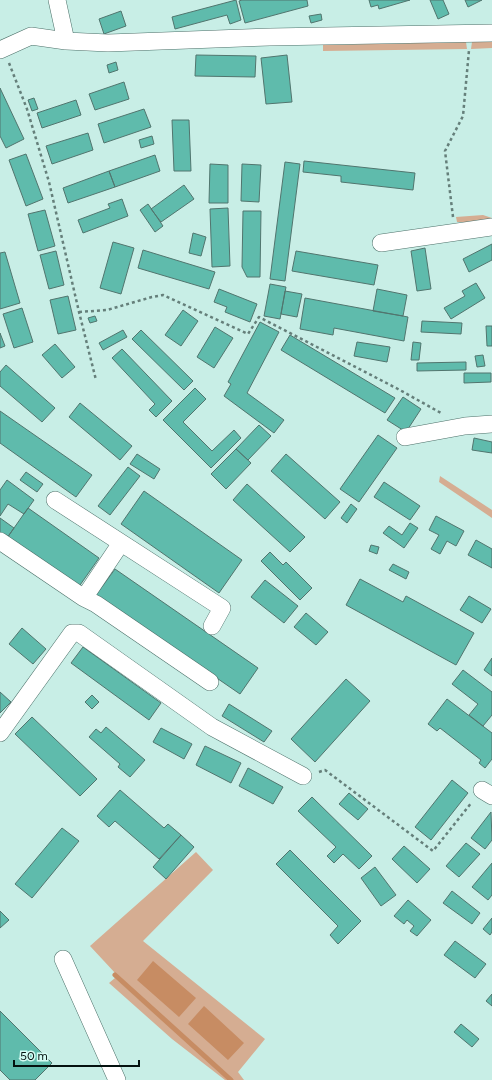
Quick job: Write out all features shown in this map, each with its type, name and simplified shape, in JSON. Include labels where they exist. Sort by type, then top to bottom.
[{"type":"street","points":[[57,0],[66,41]]},
{"type":"street","points":[[2,49],[31,36],[66,41],[108,43],[492,32]]},
{"type":"street","points":[[381,243],[492,227]]},
{"type":"street","points":[[405,436],[465,426],[492,424]]},
{"type":"street","points":[[55,500],[222,608],[212,626]]},
{"type":"street","points":[[0,541],[84,598],[96,604],[210,682]]},
{"type":"street","points":[[84,598],[121,543]]},
{"type":"street","points":[[0,733],[72,633],[79,633],[212,727],[303,776]]},
{"type":"street","points":[[63,959],[117,1080]]},
{"type":"path","points":[[455,232],[445,151],[463,116],[470,33]]},
{"type":"path","points":[[2,49],[27,109],[49,182],[96,380]]},
{"type":"path","points":[[79,312],[107,310],[152,296],[163,295],[248,334],[259,317],[398,389],[465,426]]},
{"type":"path","points":[[303,776],[325,770],[432,851],[487,793]]},
{"type":"shaded area","points":[[466,42],[467,49],[323,51],[323,45]]},
{"type":"shaded area","points":[[472,42],[492,42],[492,48],[471,49]]},
{"type":"shaded area","points":[[483,215],[492,218],[492,224],[480,222],[457,222],[456,217]]},
{"type":"shaded area","points":[[440,476],[492,510],[492,518],[439,482]]},
{"type":"shaded area","points":[[196,852],[213,870],[143,941],[265,1039],[238,1072],[244,1080],[232,1080],[116,974],[90,946]]},
{"type":"shaded area","points":[[153,961],[196,998],[179,1017],[137,980]]},
{"type":"shaded area","points":[[115,978],[229,1080],[225,1080],[172,1039],[109,983]]},
{"type":"shaded area","points":[[204,1006],[244,1043],[228,1060],[188,1024]]},
{"type":"building","points":[[236,0],[241,20],[230,24],[227,15],[175,29],[172,17]]},
{"type":"building","points":[[307,0],[308,6],[245,23],[239,1]]},
{"type":"building","points":[[369,0],[410,0],[379,9],[378,5],[371,7]]},
{"type":"building","points":[[430,0],[443,0],[449,14],[438,19]]},
{"type":"building","points":[[465,0],[482,0],[468,7]]},
{"type":"building","points":[[121,11],[126,26],[104,34],[99,19]]},
{"type":"building","points":[[321,14],[322,20],[311,23],[309,16]]},
{"type":"building","points":[[196,55],[256,56],[255,77],[195,76]]},
{"type":"building","points":[[287,55],[292,102],[266,104],[261,58]]},
{"type":"building","points":[[116,62],[118,70],[109,73],[107,65]]},
{"type":"building","points":[[124,82],[129,99],[95,110],[89,94]]},
{"type":"building","points":[[0,88],[24,139],[6,148],[0,136]]},
{"type":"building","points":[[34,98],[38,109],[32,111],[28,100]]},
{"type":"building","points":[[76,100],[81,115],[42,128],[37,113]]},
{"type":"building","points":[[144,109],[151,127],[104,143],[98,124]]},
{"type":"building","points":[[172,120],[189,120],[191,171],[174,171]]},
{"type":"building","points":[[88,133],[93,150],[52,164],[46,146]]},
{"type":"building","points":[[152,136],[154,144],[141,148],[139,140]]},
{"type":"building","points":[[26,154],[43,199],[26,206],[9,160]]},
{"type":"building","points":[[155,155],[160,171],[115,187],[109,171]]},
{"type":"building","points":[[304,161],[415,173],[413,190],[341,182],[341,176],[303,172]]},
{"type":"building","points":[[285,162],[300,164],[285,281],[270,279]]},
{"type":"building","points":[[210,164],[228,165],[228,203],[209,203]]},
{"type":"building","points":[[242,164],[261,165],[259,202],[241,201]]},
{"type":"building","points":[[109,171],[115,187],[68,203],[63,188]]},
{"type":"building","points":[[184,185],[194,199],[161,222],[151,209]]},
{"type":"building","points":[[122,199],[128,216],[83,233],[78,220],[110,208],[108,204]]},
{"type":"building","points":[[148,204],[163,226],[155,232],[140,210]]},
{"type":"building","points":[[228,208],[230,266],[212,267],[210,209]]},
{"type":"building","points":[[45,210],[55,246],[38,251],[28,214]]},
{"type":"building","points":[[243,211],[261,211],[260,277],[247,277],[242,267]]},
{"type":"building","points":[[193,233],[206,237],[201,256],[189,253]]},
{"type":"building","points":[[113,242],[134,248],[121,294],[100,288]]},
{"type":"building","points":[[492,244],[492,260],[469,272],[463,259]]},
{"type":"building","points":[[425,248],[431,289],[417,291],[411,251]]},
{"type":"building","points":[[143,250],[215,272],[209,289],[138,268]]},
{"type":"building","points":[[56,251],[64,285],[49,289],[40,255]]},
{"type":"building","points":[[296,251],[378,265],[374,285],[292,271]]},
{"type":"building","points":[[5,252],[20,303],[0,309],[0,253]]},
{"type":"building","points":[[476,283],[485,298],[451,319],[444,308],[465,296],[462,291]]},
{"type":"building","points":[[270,284],[286,287],[280,319],[264,316]]},
{"type":"building","points":[[219,289],[257,304],[250,322],[225,312],[227,307],[214,302]]},
{"type":"building","points":[[377,289],[407,295],[403,316],[373,311]]},
{"type":"building","points":[[285,291],[302,294],[297,317],[281,314]]},
{"type":"building","points":[[68,296],[76,330],[58,334],[50,300]]},
{"type":"building","points":[[305,298],[408,317],[404,341],[334,328],[333,335],[300,329]]},
{"type":"building","points":[[22,308],[33,342],[14,348],[3,314]]},
{"type":"building","points":[[183,310],[198,321],[181,346],[165,335]]},
{"type":"building","points":[[95,316],[97,321],[90,323],[88,318]]},
{"type":"building","points":[[422,321],[462,323],[461,334],[421,332]]},
{"type":"building","points":[[260,322],[279,332],[247,393],[284,420],[274,433],[224,396],[231,384],[228,382]]},
{"type":"building","points":[[486,326],[492,326],[492,346],[487,346]]},
{"type":"building","points":[[215,327],[233,338],[214,368],[197,357]]},
{"type":"building","points":[[123,330],[127,337],[103,350],[99,343]]},
{"type":"building","points":[[141,330],[193,381],[184,390],[132,339]]},
{"type":"building","points":[[0,333],[5,346],[0,348]]},
{"type":"building","points":[[290,335],[395,398],[385,413],[281,350]]},
{"type":"building","points":[[357,342],[390,347],[387,362],[354,356]]},
{"type":"building","points":[[413,342],[421,343],[419,360],[411,360]]},
{"type":"building","points":[[55,344],[75,367],[62,378],[42,355]]},
{"type":"building","points":[[122,349],[172,401],[156,417],[149,410],[155,404],[112,358]]},
{"type":"building","points":[[483,355],[485,366],[477,367],[475,356]]},
{"type":"building","points":[[466,362],[466,370],[417,371],[417,363]]},
{"type":"building","points":[[6,365],[55,408],[42,422],[0,386],[0,372]]},
{"type":"building","points":[[464,373],[491,373],[491,382],[464,383]]},
{"type":"building","points":[[195,388],[206,399],[183,422],[212,451],[234,430],[241,438],[211,468],[163,420]]},
{"type":"building","points":[[403,397],[421,409],[406,432],[387,420]]},
{"type":"building","points":[[80,403],[132,446],[120,460],[69,417]]},
{"type":"building","points":[[0,411],[92,475],[76,497],[0,443]]},
{"type":"building","points":[[259,425],[271,436],[248,460],[236,449]]},
{"type":"building","points":[[378,435],[397,448],[359,502],[340,489]]},
{"type":"building","points":[[474,438],[492,442],[492,453],[472,450]]},
{"type":"building","points":[[236,449],[251,463],[226,489],[211,474]]},
{"type":"building","points":[[137,454],[160,469],[154,479],[130,464]]},
{"type":"building","points":[[286,454],[340,502],[325,519],[271,471]]},
{"type":"building","points":[[128,467],[140,476],[110,515],[98,506]]},
{"type":"building","points":[[26,472],[43,484],[37,492],[20,480]]},
{"type":"building","points":[[7,480],[34,500],[24,514],[8,504],[0,516],[0,490]]},
{"type":"building","points":[[384,482],[420,506],[410,520],[374,497]]},
{"type":"building","points":[[247,484],[305,537],[290,552],[233,500]]},
{"type":"building","points":[[144,491],[242,560],[219,593],[121,524]]},
{"type":"building","points":[[351,504],[357,509],[347,523],[341,518]]},
{"type":"building","points":[[28,508],[99,558],[78,588],[7,538]]},
{"type":"building","points":[[436,516],[464,531],[456,546],[447,541],[440,554],[431,549],[439,535],[429,530]]},
{"type":"building","points":[[0,518],[14,528],[7,538],[0,533]]},
{"type":"building","points":[[410,523],[418,528],[404,548],[383,533],[389,526],[402,535]]},
{"type":"building","points":[[476,540],[492,549],[492,568],[468,555]]},
{"type":"building","points":[[371,545],[379,547],[377,554],[369,551]]},
{"type":"building","points":[[270,552],[283,565],[286,562],[312,588],[300,600],[261,561]]},
{"type":"building","points":[[393,564],[409,572],[406,579],[389,570]]},
{"type":"building","points":[[115,569],[258,668],[240,694],[96,595]]},
{"type":"building","points":[[360,579],[403,602],[406,596],[474,633],[456,665],[346,605]]},
{"type":"building","points":[[265,580],[298,606],[284,623],[251,597]]},
{"type":"building","points":[[469,596],[491,609],[482,623],[460,610]]},
{"type":"building","points":[[306,613],[328,632],[316,645],[294,627]]},
{"type":"building","points":[[22,628],[46,649],[33,664],[9,644]]},
{"type":"building","points":[[83,647],[161,703],[149,720],[71,663]]},
{"type":"building","points":[[492,658],[492,676],[484,670]]},
{"type":"building","points":[[463,670],[492,692],[492,715],[483,726],[469,715],[478,704],[452,684]]},
{"type":"building","points":[[346,679],[370,701],[315,762],[291,739]]},
{"type":"building","points":[[0,692],[11,702],[0,713]]},
{"type":"building","points":[[92,695],[99,702],[92,709],[85,702]]},
{"type":"building","points":[[447,699],[492,733],[492,759],[485,768],[479,763],[481,760],[440,728],[437,731],[428,724]]},
{"type":"building","points":[[229,704],[272,731],[264,742],[222,716]]},
{"type":"building","points":[[32,717],[97,779],[80,796],[15,734]]},
{"type":"building","points":[[106,727],[145,760],[130,777],[118,767],[120,764],[89,737],[96,729],[101,733]]},
{"type":"building","points":[[161,728],[192,744],[184,759],[153,742]]},
{"type":"building","points":[[205,746],[241,763],[231,783],[196,765]]},
{"type":"building","points":[[248,768],[283,787],[273,804],[239,786]]},
{"type":"building","points":[[452,780],[468,793],[431,840],[415,827]]},
{"type":"building","points":[[120,790],[164,828],[168,824],[181,835],[159,859],[115,821],[109,827],[97,816]]},
{"type":"building","points":[[349,793],[368,809],[358,820],[339,804]]},
{"type":"building","points":[[312,797],[372,856],[359,869],[343,854],[334,863],[327,856],[336,847],[298,811]]},
{"type":"building","points":[[491,812],[492,840],[485,849],[471,838]]},
{"type":"building","points":[[62,828],[79,841],[32,898],[15,884]]},
{"type":"building","points":[[181,835],[194,847],[166,879],[153,867]]},
{"type":"building","points":[[466,843],[480,854],[459,877],[446,866]]},
{"type":"building","points":[[404,846],[430,869],[417,883],[392,859]]},
{"type":"building","points":[[290,850],[361,921],[338,944],[330,935],[338,926],[276,864]]},
{"type":"building","points":[[492,863],[492,895],[488,900],[472,887]]},
{"type":"building","points":[[375,867],[396,895],[381,906],[361,878]]},
{"type":"building","points":[[452,891],[480,913],[472,924],[443,903]]},
{"type":"building","points":[[408,900],[431,920],[417,936],[410,931],[414,926],[407,920],[404,924],[394,916]]},
{"type":"building","points":[[0,911],[9,920],[0,928]]},
{"type":"building","points":[[492,918],[492,932],[490,935],[483,929]]},
{"type":"building","points":[[455,941],[486,964],[475,978],[444,955]]},
{"type":"building","points":[[492,994],[492,1006],[486,1001]]},
{"type":"building","points":[[0,1011],[52,1063],[35,1080],[10,1080],[0,1070]]},
{"type":"building","points":[[461,1024],[479,1039],[472,1047],[454,1032]]},
{"type":"waterway","points":[[115,975],[231,1080]]}]
